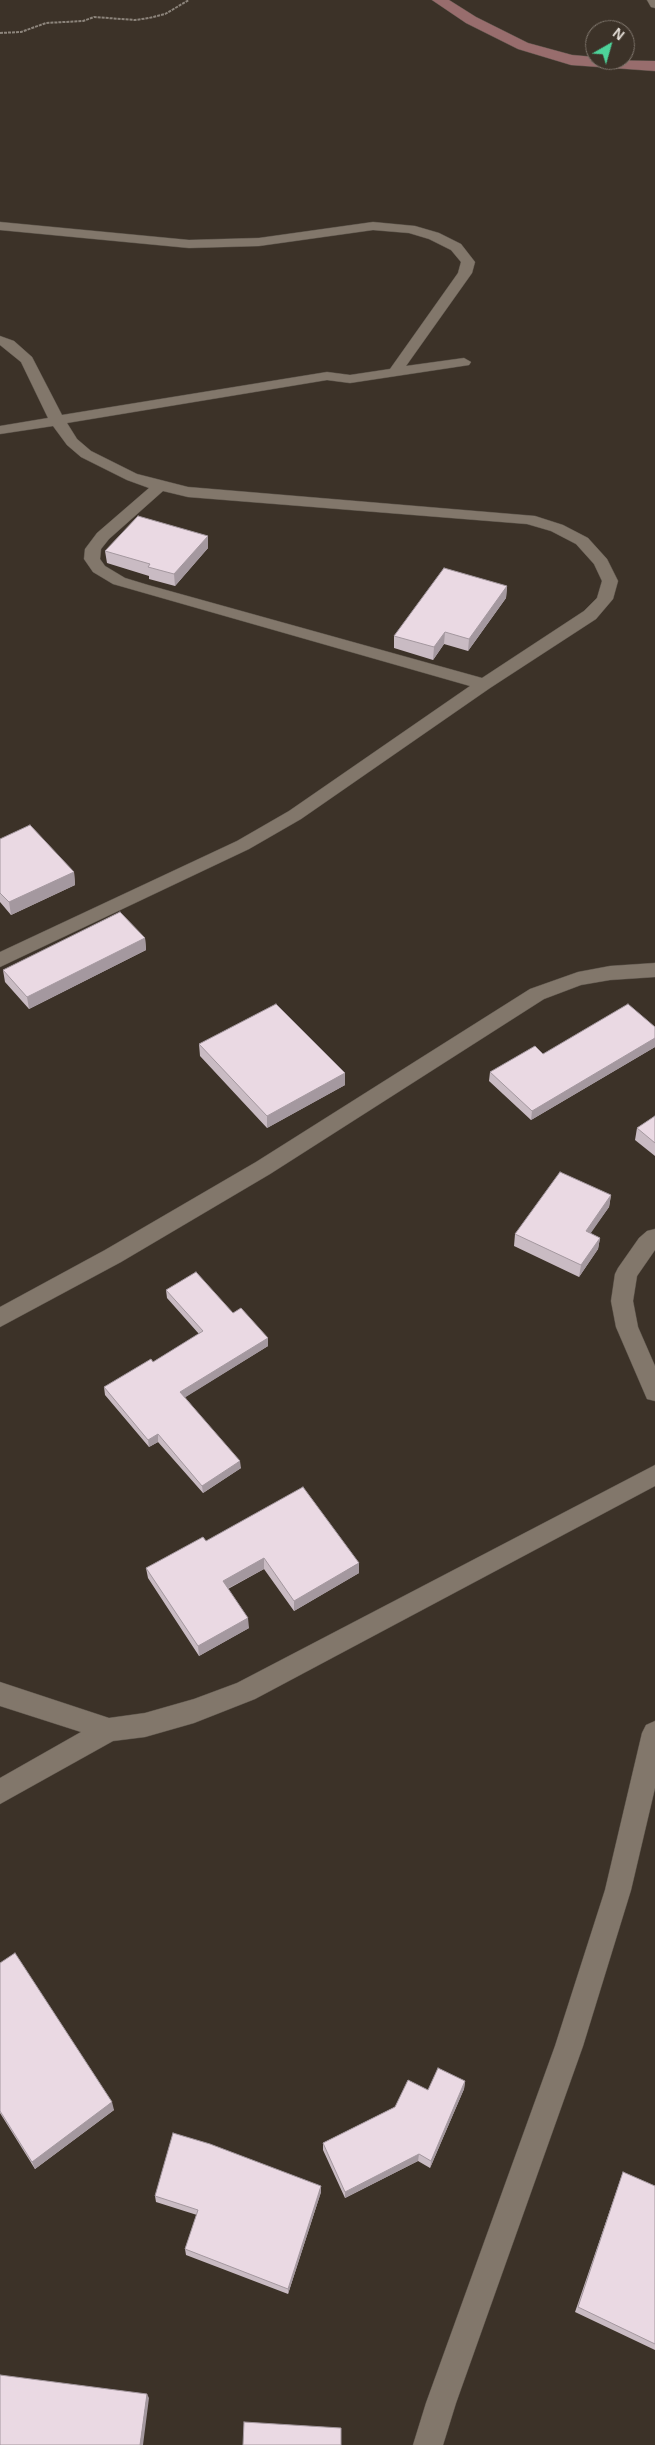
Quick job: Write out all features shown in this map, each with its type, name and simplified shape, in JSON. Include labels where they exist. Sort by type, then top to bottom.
[{"type":"street","points":[[439,0],[471,20],[524,46],[571,60],[655,66]]},
{"type":"street","points":[[653,0],[655,5]]},
{"type":"street","points":[[0,226],[188,244],[259,242],[373,226],[410,229],[434,236],[456,247],[468,262],[465,273],[395,372]]},
{"type":"street","points":[[0,340],[9,344],[27,360],[61,426],[72,442],[86,454],[132,477],[160,486],[239,496],[529,519],[557,528],[582,541],[601,562],[610,581],[605,599],[590,615],[484,684],[295,815],[243,845],[0,960]]},
{"type":"street","points":[[0,430],[61,426],[332,388],[350,378],[464,362]]},
{"type":"street","points":[[0,444],[61,426]]},
{"type":"street","points":[[160,486],[103,536],[93,550],[92,559],[99,569],[119,580],[134,585],[484,684]]},
{"type":"street","points":[[0,1318],[113,1256],[262,1168],[537,994],[594,976],[655,970]]},
{"type":"street","points":[[655,1237],[647,1244],[626,1274],[622,1301],[627,1326],[655,1392]]},
{"type":"street","points":[[0,1792],[109,1730],[146,1725],[194,1711],[246,1691],[655,1475]]},
{"type":"street","points":[[0,1694],[109,1730]]},
{"type":"street","points":[[428,2445],[441,2403],[569,2046],[618,1890],[655,1734]]},
{"type":"path","points":[[0,33],[21,32],[46,23],[83,21],[94,17],[135,20],[149,18],[165,14],[189,0]]},
{"type":"building","points":[[138,516],[208,536],[174,574],[148,567],[150,564],[105,551]]},
{"type":"building","points":[[444,568],[507,586],[469,639],[445,632],[434,647],[394,636]]},
{"type":"building","points":[[30,825],[74,872],[9,902],[0,893],[0,839]]},
{"type":"building","points":[[120,912],[145,938],[27,997],[3,970]]},
{"type":"building","points":[[276,1004],[345,1073],[267,1116],[199,1044]]},
{"type":"building","points":[[628,1004],[655,1027],[655,1038],[532,1111],[490,1072],[535,1046],[543,1054]]},
{"type":"building","points":[[655,1116],[655,1143],[637,1128]]},
{"type":"building","points":[[560,1172],[611,1195],[586,1231],[600,1238],[581,1265],[515,1234]]},
{"type":"building","points":[[196,1272],[233,1313],[241,1308],[268,1338],[180,1392],[240,1461],[202,1486],[158,1434],[148,1440],[104,1387],[151,1359],[153,1362],[203,1331],[166,1290]]},
{"type":"building","points":[[303,1487],[359,1563],[294,1601],[264,1558],[223,1581],[248,1618],[198,1646],[146,1568],[203,1537],[206,1541]]},
{"type":"building","points":[[15,1953],[112,2102],[32,2162],[0,2111],[0,1963]]},
{"type":"building","points":[[438,2068],[465,2081],[431,2161],[419,2154],[345,2192],[323,2143],[395,2107],[408,2080],[428,2090]]},
{"type":"building","points":[[173,2133],[210,2144],[321,2186],[288,2289],[185,2249],[198,2210],[155,2196]]},
{"type":"building","points":[[623,2172],[655,2186],[655,2344],[578,2307]]},
{"type":"building","points":[[0,2375],[147,2394],[140,2445],[0,2445]]},
{"type":"building","points":[[244,2422],[341,2428],[341,2445],[243,2445]]}]
